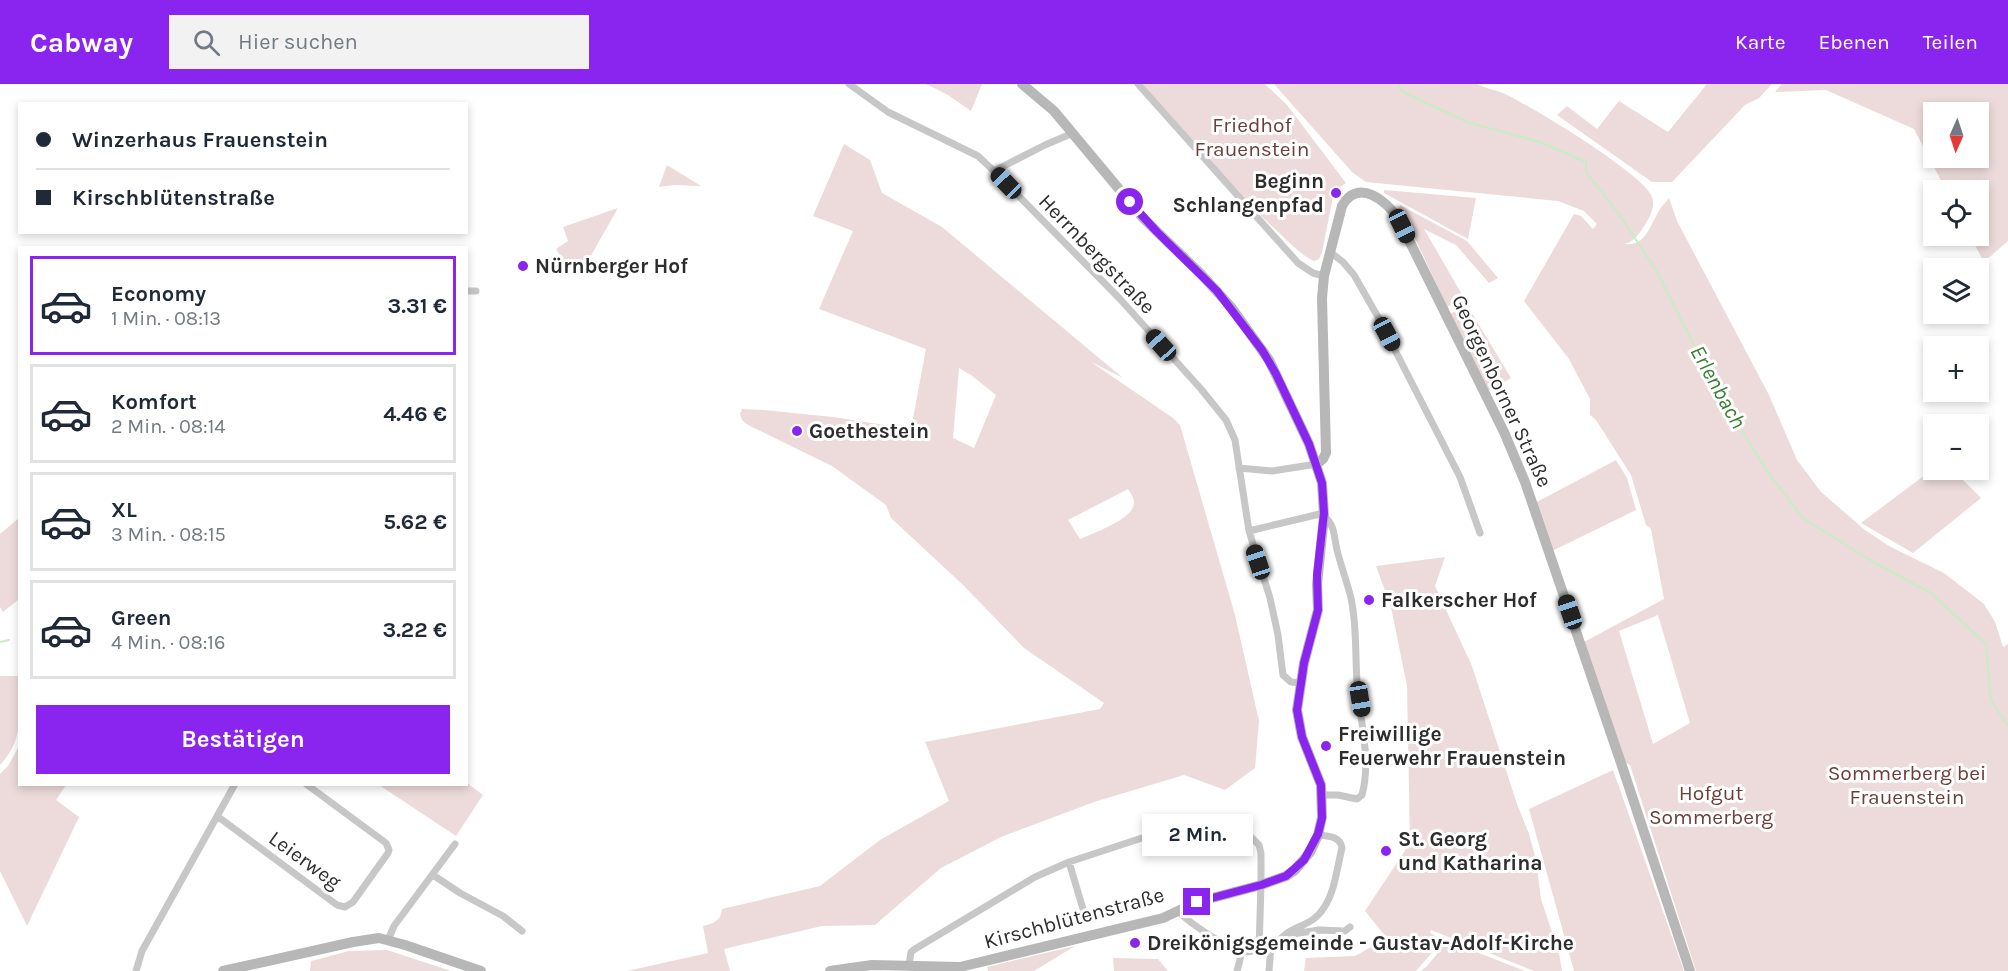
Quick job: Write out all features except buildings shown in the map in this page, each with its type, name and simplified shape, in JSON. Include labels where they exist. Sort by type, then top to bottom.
[{"type":"main road","name":"Kirschblütenstraße","points":[[830,971],[872,964],[909,964],[922,968],[960,967],[1149,922],[1204,900],[1275,881],[1295,870],[1310,852],[1322,818],[1322,795],[1318,776],[1299,728],[1297,710],[1300,683],[1318,610],[1317,575],[1324,514],[1322,483],[1317,464],[1276,374],[1231,307],[1201,274],[1144,219],[1073,132],[1041,99],[1022,84]]},
{"type":"main road","name":"Georgenborner Straße","points":[[1317,464],[1326,453],[1322,298],[1324,276],[1342,206],[1353,194],[1367,194],[1381,199],[1399,220],[1504,432],[1525,482],[1690,971]]},
{"type":"main road","points":[[222,971],[373,939],[388,940],[481,971]]},
{"type":"street","name":"Herrnbergstraße","points":[[849,84],[888,112],[978,156],[1082,259],[1201,388],[1226,420],[1235,440],[1249,531],[1270,598],[1283,675],[1291,682],[1300,683]]},
{"type":"street","points":[[1138,84],[1298,263],[1313,273],[1324,276]]},
{"type":"street","points":[[994,171],[1073,132]]},
{"type":"street","points":[[1330,252],[1354,275],[1378,317],[1460,477],[1480,534]]},
{"type":"street","points":[[468,291],[476,291]]},
{"type":"street","points":[[1239,468],[1272,471],[1317,464]]},
{"type":"street","points":[[1249,531],[1324,514],[1332,526],[1351,598],[1357,682],[1365,734],[1365,780],[1362,795],[1358,799],[1322,795]]},
{"type":"street","points":[[136,971],[142,951],[234,786]]},
{"type":"street","name":"Leierweg","points":[[217,816],[337,905],[345,907],[352,902],[388,853],[388,846],[345,811],[309,786]]},
{"type":"street","points":[[909,964],[911,952],[915,949],[1035,877],[1069,862],[1151,835],[1199,823],[1236,827],[1259,844],[1261,885],[1259,949]]},
{"type":"street","points":[[1178,911],[1185,919],[1213,937],[1242,952],[1271,946],[1311,922],[1328,900],[1342,848],[1338,839],[1318,834]]},
{"type":"street","points":[[388,940],[394,926],[455,844]]},
{"type":"street","points":[[1069,862],[1083,909]]},
{"type":"street","points":[[433,875],[460,893],[503,916],[522,931]]},
{"type":"street","points":[[1285,936],[1319,930],[1345,931],[1350,927]]},
{"type":"street","points":[[1269,971],[1271,946]]},
{"type":"street","points":[[1237,971],[1242,952]]},
{"type":"green space","points":[[926,84],[982,84],[971,111],[948,95]]},
{"type":"green space","name":"Friedhof Frauenstein","points":[[1142,84],[1265,84],[1287,105],[1346,183],[1336,190],[1333,197],[1319,259],[1314,261],[1303,255],[1257,212],[1206,159]]},
{"type":"green space","points":[[1274,84],[1477,84],[1503,93],[1584,141],[1644,186],[1652,197],[1652,211],[1639,233],[1632,241],[1625,244],[1638,242],[1643,238],[1669,198],[1677,221],[1769,395],[1797,460],[1821,492],[1865,530],[1889,546],[1944,573],[1984,604],[1995,622],[2003,647],[2008,644],[2008,971],[1696,971],[1630,765],[1623,761],[1584,642],[1664,599],[1651,529],[1646,525],[1631,475],[1596,420],[1590,415],[1590,399],[1569,359],[1524,301],[1574,214],[1581,216],[1593,229],[1597,224],[1584,211],[1558,201],[1366,182],[1352,172]],"holes":[[[1658,615],[1690,723],[1653,744],[1619,631]]]},
{"type":"green space","points":[[1707,84],[1772,84],[1759,98],[1745,105],[1672,182],[1652,182],[1557,115],[1567,106],[1597,129],[1619,101],[1668,132]]},
{"type":"green space","points":[[1782,84],[2008,84],[2008,241],[1989,258],[1982,258],[1975,246],[1989,246],[1989,180],[1941,180],[1934,168],[1989,168],[1989,102],[1923,102],[1923,146],[1914,129],[1826,90],[1775,92]]},
{"type":"green space","points":[[844,144],[870,160],[882,193],[942,227],[1123,378],[1091,362],[1180,425],[1235,615],[1259,721],[1255,768],[1225,790],[1184,775],[1094,802],[1001,837],[941,868],[875,925],[822,926],[724,949],[730,971],[627,971],[708,953],[703,926],[717,921],[722,909],[820,886],[880,840],[949,801],[925,742],[1100,709],[1104,703],[1024,648],[962,584],[891,518],[886,505],[832,466],[742,420],[740,414],[742,409],[764,410],[833,417],[911,429],[926,349],[819,309],[853,231],[813,216]],"holes":[[[959,368],[996,395],[974,448],[953,438]],[[1128,489],[1134,502],[1128,514],[1112,525],[1080,539],[1068,520]]]},
{"type":"green space","points":[[667,165],[701,186],[659,187]]},
{"type":"green space","points":[[1384,190],[1476,198],[1468,239],[1384,193]]},
{"type":"green space","points":[[1400,205],[1467,241],[1498,278],[1489,283],[1456,245],[1424,229],[1464,298],[1447,307],[1399,209]]},
{"type":"green space","points":[[618,208],[585,266],[575,271],[561,271],[565,264],[556,249],[568,241],[563,227]]},
{"type":"green space","points":[[1467,305],[1511,378],[1487,392],[1450,314]]},
{"type":"green space","points":[[1616,460],[1627,478],[1636,510],[1552,551],[1535,503]]},
{"type":"green space","points":[[1923,476],[1923,480],[1963,480],[1981,498],[1913,553],[1861,523]]},
{"type":"green space","points":[[18,519],[18,600],[3,612],[0,607],[0,534]]},
{"type":"green space","points":[[1445,557],[1435,586],[1472,666],[1529,834],[1536,860],[1541,899],[1559,953],[1562,971],[1534,971],[1431,930],[1430,933],[1443,940],[1416,971],[1304,971],[1306,958],[1355,956],[1387,938],[1365,911],[1410,843],[1407,686],[1391,607],[1376,566]]},
{"type":"green space","points":[[0,676],[18,676],[17,734],[14,745],[0,765]]},
{"type":"green space","points":[[18,748],[18,786],[65,786],[56,800],[79,817],[27,926],[0,871],[0,774],[8,766]]},
{"type":"green space","points":[[1613,770],[1684,971],[1574,971],[1529,809]]},
{"type":"green space","points":[[468,784],[483,795],[456,836],[381,786],[468,786]]},
{"type":"green space","points":[[1448,941],[1525,971],[1421,971]]},
{"type":"green space","points":[[1075,946],[1034,971],[988,971],[987,967]]},
{"type":"green space","points":[[387,950],[451,971],[310,971],[311,961],[349,951]]},
{"type":"green space","points":[[1113,958],[1158,959],[1168,971],[1114,971]]},
{"type":"waterway","name":"Erlenbach","points":[[1398,84],[1403,92],[1467,122],[1540,142],[1586,162],[1586,172],[1619,214],[1656,270],[1715,387],[1769,474],[1804,519],[1875,563],[1931,593],[1986,644],[1991,700],[2008,726]]},
{"type":"waterway","points":[[0,642],[9,640]]},
{"type":"place","name":"Beginn Schlangenpfad","points":[[1336,193]]},
{"type":"place","name":"Nürnberger Hof","points":[[523,266]]},
{"type":"place","name":"Goethestein","points":[[797,431]]},
{"type":"place","name":"Falkerscher Hof","points":[[1369,600]]},
{"type":"place","name":"Freiwillige Feuerwehr Frauenstein","points":[[1326,746]]},
{"type":"place","name":"St. Georg und Katharina","points":[[1386,851]]},
{"type":"place","name":"Dreikönigsgemeinde - Gustav-Adolf-Kirche","points":[[1135,943]]},
{"type":"route","points":[[1130,202],[1217,291],[1269,360],[1309,444],[1322,483],[1324,513],[1317,575],[1318,610],[1304,663],[1297,710],[1302,737],[1321,785],[1322,818],[1318,834],[1304,860],[1286,876],[1197,902]]},
{"type":"park label","name":"Sommerberg bei Frauenstein","points":[[1907,785]]},
{"type":"park label","name":"Hofgut Sommerberg","points":[[1711,805]]}]
